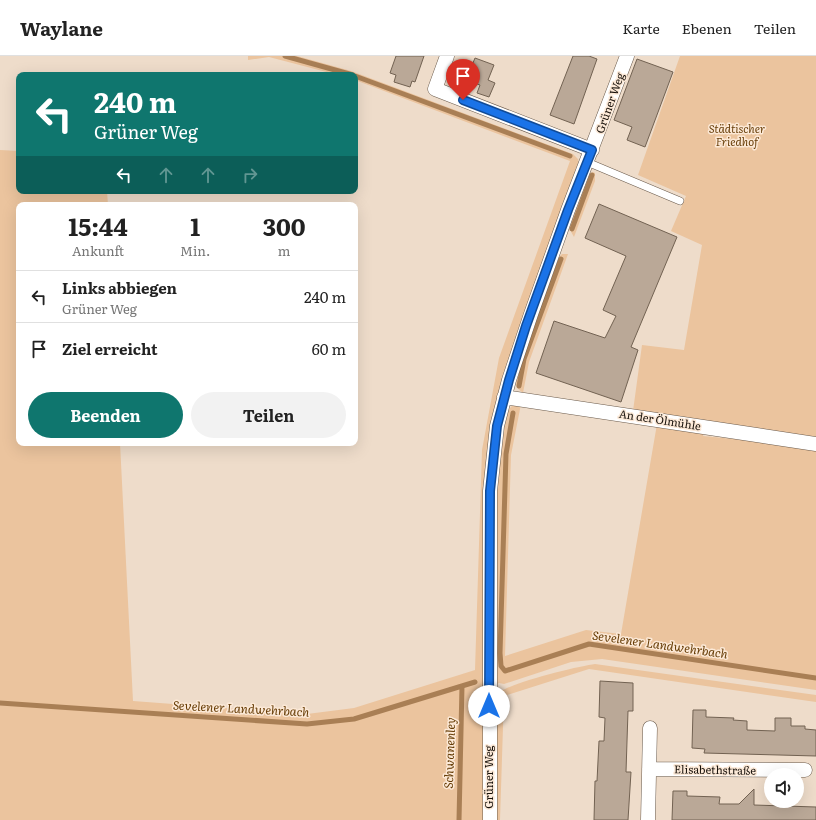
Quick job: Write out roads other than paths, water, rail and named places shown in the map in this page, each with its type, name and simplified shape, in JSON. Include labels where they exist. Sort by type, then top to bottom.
[{"type":"street","points":[[447,56],[435,90],[590,156]]},
{"type":"street","name":"Grüner Weg","points":[[490,820],[490,491],[497,426],[504,397],[533,307],[627,56]]},
{"type":"street","name":"An der Ölmühle","points":[[504,397],[816,444]]},
{"type":"street","points":[[648,820],[650,728]]},
{"type":"street","name":"Elisabethstraße","points":[[649,769],[805,770]]},
{"type":"lane","points":[[590,156],[680,201]]},
{"type":"waterway","points":[[285,56],[342,72]]},
{"type":"waterway","points":[[358,77],[570,156]]},
{"type":"waterway","points":[[572,229],[592,175]]},
{"type":"waterway","points":[[519,386],[524,359],[561,259]]},
{"type":"waterway","name":"Sevelener Landwehrbach","points":[[513,413],[506,454],[500,653],[501,666],[505,671],[589,644],[816,678]]},
{"type":"waterway","name":"Sevelener Landwehrbach","points":[[0,703],[307,724],[354,719],[475,682]]},
{"type":"waterway","name":"Schwanenley","points":[[459,820],[462,686]]},
{"type":"park label","name":"Städtischer Friedhof","points":[[737,135]]}]
